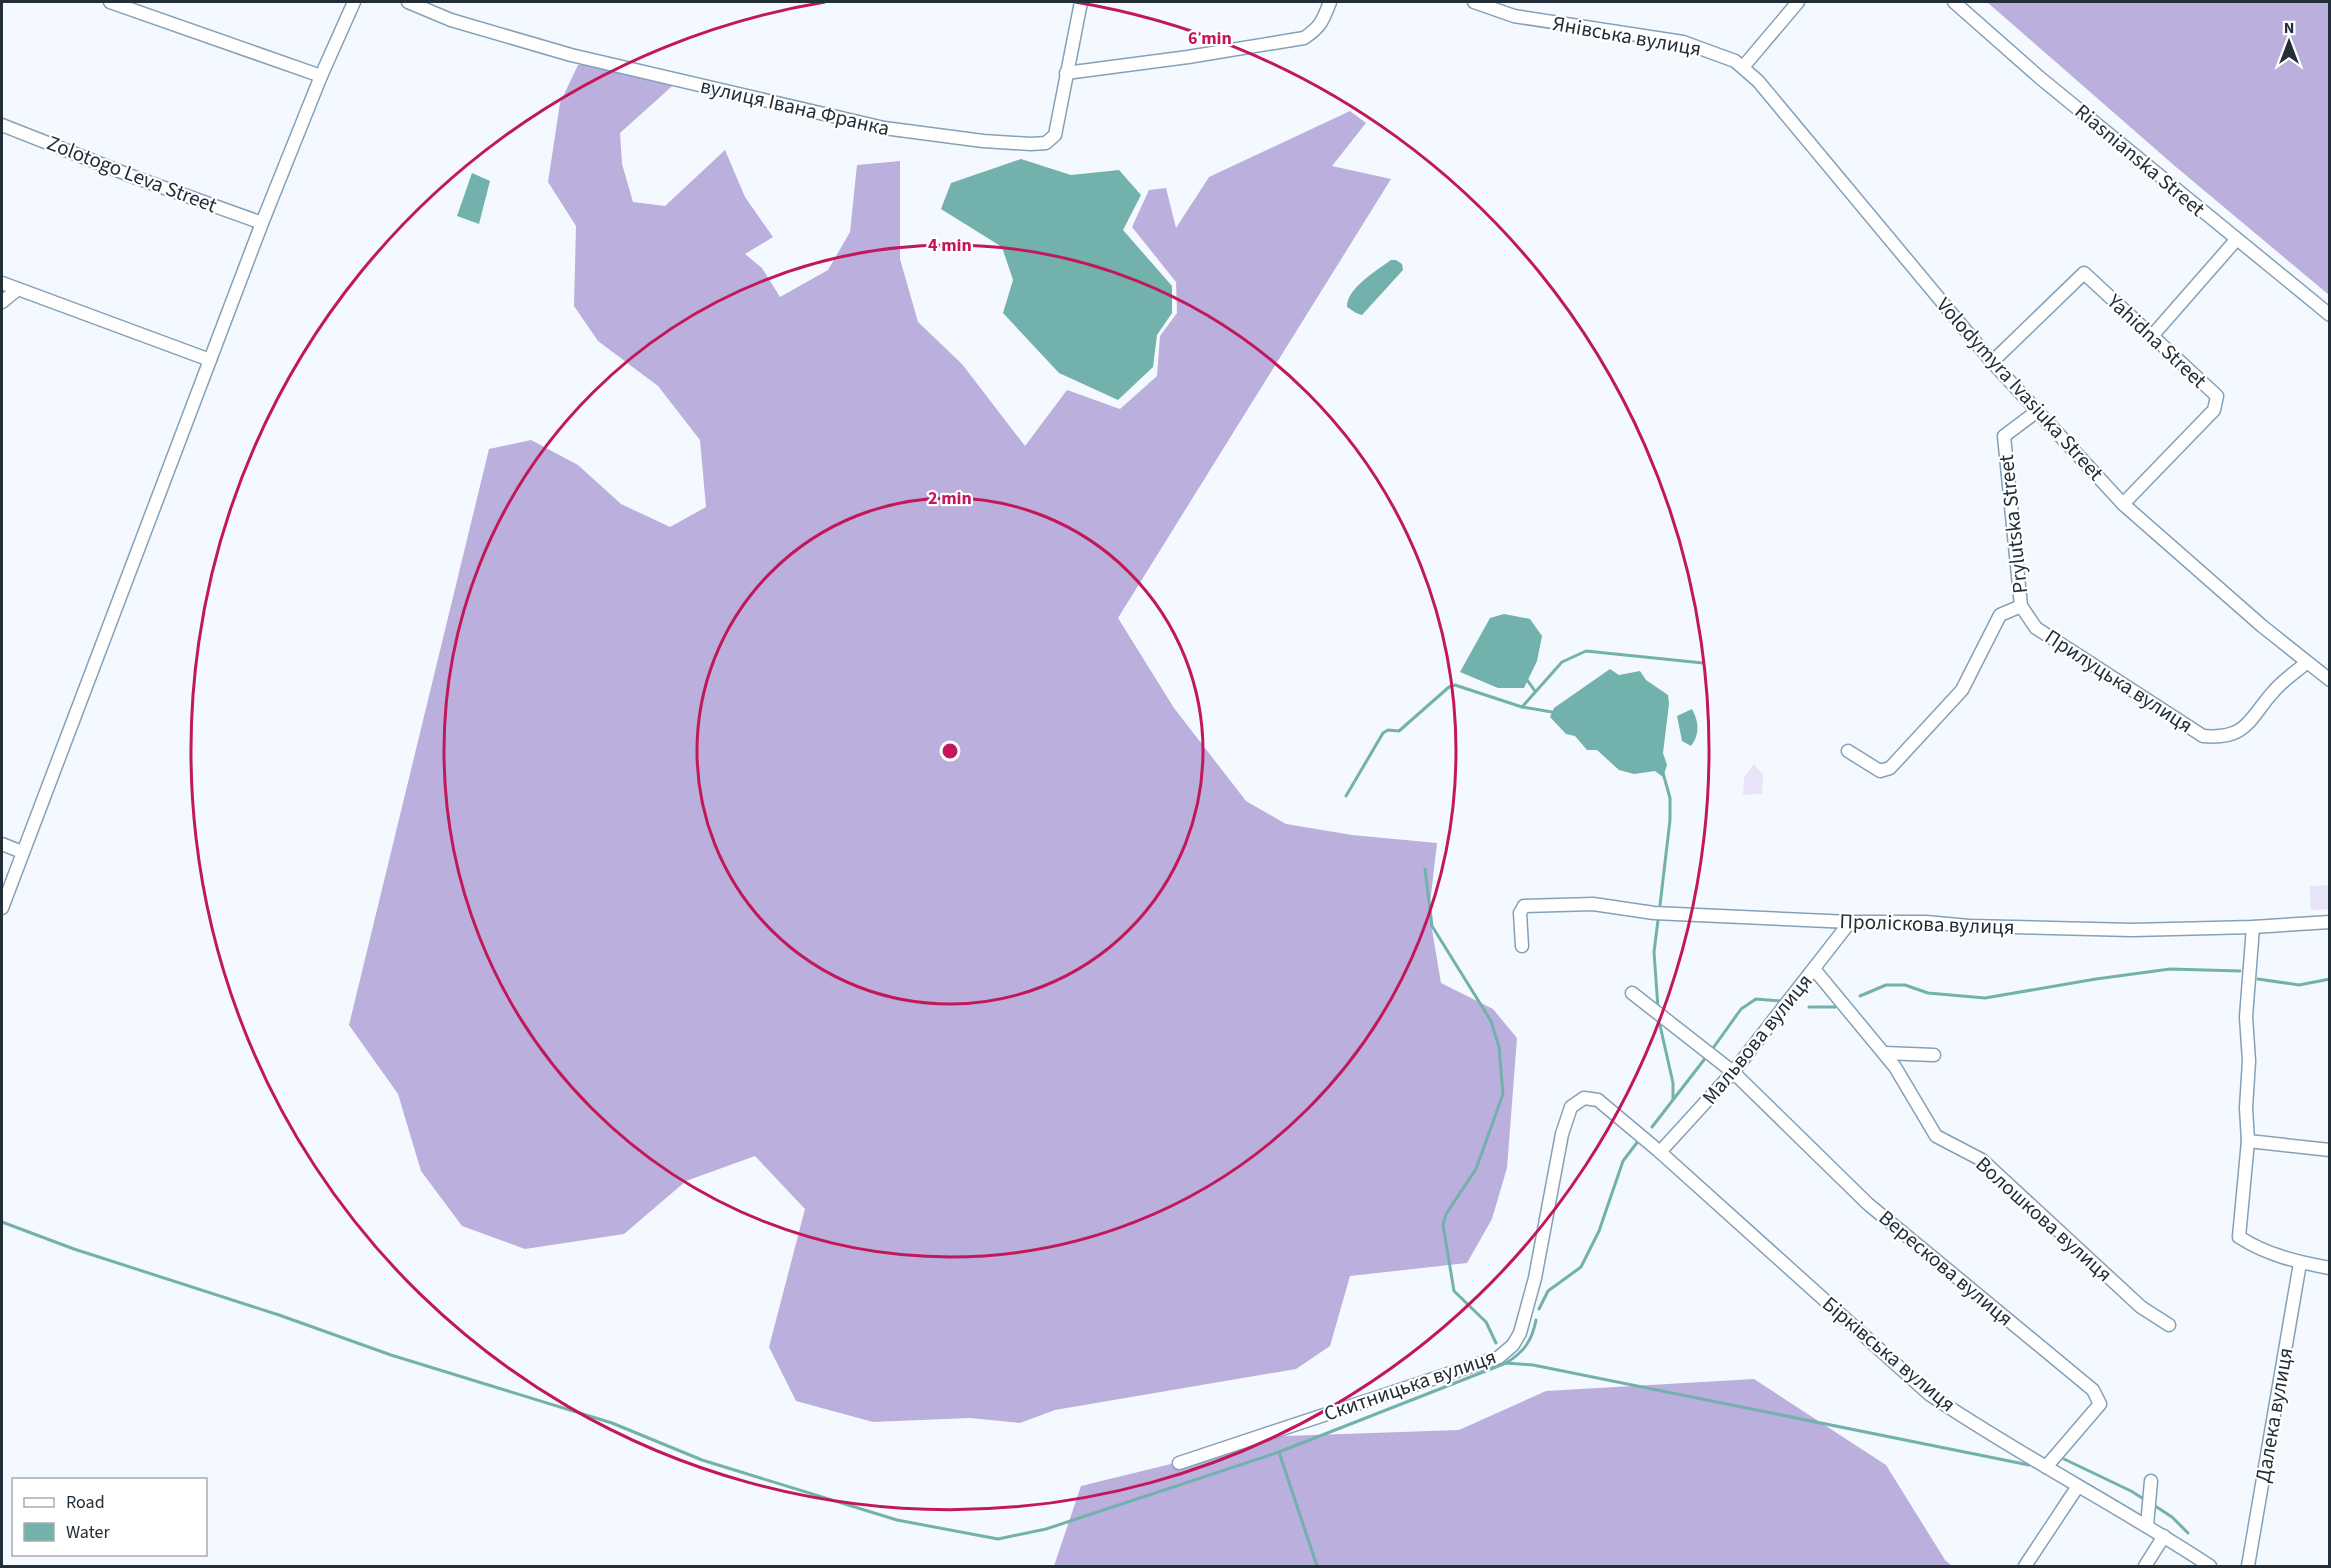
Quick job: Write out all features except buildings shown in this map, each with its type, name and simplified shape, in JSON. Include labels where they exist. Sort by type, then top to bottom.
[{"type":"street","points":[[110,2],[321,76]]},
{"type":"street","points":[[2,908],[262,223],[321,76],[354,2]]},
{"type":"street","name":"вулиця Івана Франка","points":[[408,2],[451,20],[571,55],[884,128],[982,141],[1031,144],[1046,143],[1055,135],[1081,2]]},
{"type":"street","points":[[1066,73],[1188,57],[1304,38],[1316,30],[1323,21],[1330,2]]},
{"type":"street","name":"Янівська вулиця","points":[[1474,2],[1514,16],[1683,42],[1711,51],[1743,67]]},
{"type":"street","points":[[1743,67],[1798,2]]},
{"type":"street","name":"Riasnianska Street","points":[[1954,2],[2039,77],[2330,315]]},
{"type":"street","name":"Volodymyra Ivasiuka Street","points":[[1743,67],[1758,81],[1992,362],[2123,504],[2306,663],[2330,680]]},
{"type":"street","name":"Zolotogo Leva Street","points":[[2,125],[134,177],[262,223]]},
{"type":"street","points":[[2152,336],[2236,240]]},
{"type":"street","name":"Yahidna Street","points":[[1992,362],[2084,273],[2217,396],[2214,410],[2123,504]]},
{"type":"street","points":[[2,283],[210,360]]},
{"type":"street","points":[[2,302],[18,289]]},
{"type":"street","name":"Prylutska Street","points":[[1848,751],[1878,770],[1888,770],[1962,690],[2000,615],[2021,606],[2004,436],[2036,412]]},
{"type":"street","name":"Прилуцька вулиця","points":[[2021,606],[2036,628],[2203,736],[2230,735],[2244,728],[2274,690],[2306,663]]},
{"type":"street","points":[[2,844],[22,852]]},
{"type":"street","name":"Проліскова вулиця","points":[[1522,946],[1520,913],[1524,906],[1593,904],[1654,913],[1850,922],[1926,922],[1969,926],[2132,930],[2253,927],[2330,922]]},
{"type":"street","name":"Мальвова вулиця","points":[[1660,1152],[1733,1072],[1850,922]]},
{"type":"street","points":[[2253,927],[2246,1017],[2249,1061],[2246,1108],[2248,1141],[2239,1237],[2253,1246],[2300,1263],[2330,1268]]},
{"type":"street","name":"Волошкова вулиця","points":[[1814,969],[1895,1067],[1936,1136],[1982,1160],[2141,1307],[2169,1326]]},
{"type":"street","points":[[1632,993],[1733,1072]]},
{"type":"street","points":[[1884,1053],[1934,1055]]},
{"type":"street","name":"Верескова вулиця","points":[[1733,1072],[1868,1204],[2093,1390],[2100,1404],[2046,1467]]},
{"type":"street","name":"Скитницька вулиця","points":[[1179,1463],[1499,1357],[1513,1345],[1520,1333],[1535,1278],[1562,1134],[1571,1107],[1584,1098],[1598,1100]]},
{"type":"street","name":"Бірківська вулиця","points":[[1598,1100],[1660,1152],[1929,1394],[1962,1417],[2211,1566]]},
{"type":"street","points":[[2248,1141],[2330,1150]]},
{"type":"street","name":"Далека вулиця","points":[[2248,1566],[2300,1263]]},
{"type":"street","points":[[2147,1526],[2151,1481]]},
{"type":"street","points":[[2025,1566],[2078,1486]]},
{"type":"street","points":[[2145,1566],[2164,1536]]},
{"type":"shaded area","points":[[1987,2],[2329,2],[2329,295],[2176,167]]},
{"type":"shaded area","points":[[623,64],[679,80],[620,133],[622,164],[633,202],[665,206],[725,150],[745,197],[773,237],[745,254],[762,268],[780,297],[828,270],[850,232],[857,165],[900,161],[900,259],[918,322],[962,364],[1025,446],[1067,390],[1120,409],[1157,376],[1160,336],[1177,313],[1176,282],[1132,227],[1149,190],[1166,188],[1176,228],[1209,177],[1350,111],[1366,123],[1332,166],[1391,179],[1118,618],[1174,708],[1246,801],[1286,824],[1352,835],[1437,843],[1429,912],[1441,983],[1493,1009],[1517,1038],[1507,1168],[1492,1219],[1467,1263],[1350,1276],[1330,1346],[1296,1369],[1055,1410],[1020,1423],[970,1418],[873,1422],[796,1401],[769,1347],[805,1209],[755,1156],[686,1181],[624,1234],[525,1249],[462,1226],[421,1171],[398,1094],[349,1025],[489,449],[531,440],[578,465],[621,504],[670,527],[706,507],[700,440],[658,386],[598,341],[574,306],[576,226],[548,182],[560,103],[578,65]]},
{"type":"shaded area","points":[[1754,764],[1763,775],[1762,794],[1743,795],[1744,778]]},
{"type":"shaded area","points":[[2329,885],[2329,909],[2311,910],[2310,886]]},
{"type":"shaded area","points":[[1754,1379],[1886,1465],[1945,1560],[1952,1566],[1054,1566],[1081,1486],[1285,1436],[1459,1430],[1546,1391]]},
{"type":"water","points":[[1021,159],[1071,175],[1119,170],[1141,195],[1123,230],[1172,286],[1172,313],[1157,335],[1153,367],[1118,400],[1059,373],[1003,313],[1013,280],[1002,247],[941,209],[951,183]]},
{"type":"water","points":[[472,173],[490,181],[479,224],[457,216]]},
{"type":"water","points":[[1391,260],[1402,264],[1403,270],[1362,315],[1347,307],[1351,293]]},
{"type":"water","points":[[1504,614],[1530,619],[1542,636],[1537,661],[1524,688],[1498,688],[1460,672],[1490,618]]},
{"type":"water","points":[[1610,669],[1619,675],[1640,671],[1646,680],[1668,695],[1663,753],[1667,765],[1663,777],[1655,771],[1634,774],[1619,770],[1597,750],[1587,750],[1575,736],[1566,734],[1550,717],[1554,708]]},
{"type":"water","points":[[1692,709],[1698,728],[1691,746],[1682,741],[1677,716]]},
{"type":"waterway","points":[[1522,707],[1562,662],[1586,651],[1703,663]]},
{"type":"waterway","points":[[1525,677],[1535,691]]},
{"type":"waterway","points":[[1346,796],[1383,733],[1388,730],[1399,731],[1449,687],[1455,685],[1522,707],[1552,712]]},
{"type":"waterway","points":[[1660,905],[1670,820],[1670,798],[1663,773]]},
{"type":"waterway","points":[[1425,869],[1432,926],[1491,1021],[1499,1047],[1503,1094],[1476,1169],[1446,1214],[1443,1225],[1454,1291],[1486,1322],[1496,1343]]},
{"type":"waterway","points":[[1658,920],[1654,952],[1658,1008]]},
{"type":"waterway","points":[[1860,996],[1886,985],[1905,985],[1928,993],[1985,998],[2170,969],[2240,971]]},
{"type":"waterway","points":[[2258,979],[2299,985],[2330,979]]},
{"type":"waterway","points":[[1711,1051],[1741,1009],[1756,999],[1781,1001]]},
{"type":"waterway","points":[[1809,1007],[1835,1007]]},
{"type":"waterway","points":[[1659,1021],[1673,1083],[1673,1099]]},
{"type":"waterway","points":[[1652,1127],[1707,1056]]},
{"type":"waterway","points":[[1539,1309],[1548,1291],[1581,1267],[1599,1231],[1623,1161],[1639,1140]]},
{"type":"waterway","points":[[2,1222],[74,1249],[279,1315],[391,1355],[612,1423],[702,1460],[897,1520],[998,1539],[1046,1529],[1279,1452],[1506,1363],[1533,1365],[2029,1465]]},
{"type":"waterway","points":[[1506,1363],[1518,1355],[1526,1345],[1536,1320]]},
{"type":"waterway","points":[[1279,1452],[1317,1566]]},
{"type":"waterway","points":[[2064,1459],[2147,1501]]},
{"type":"waterway","points":[[2152,1504],[2172,1517],[2188,1533]]}]
